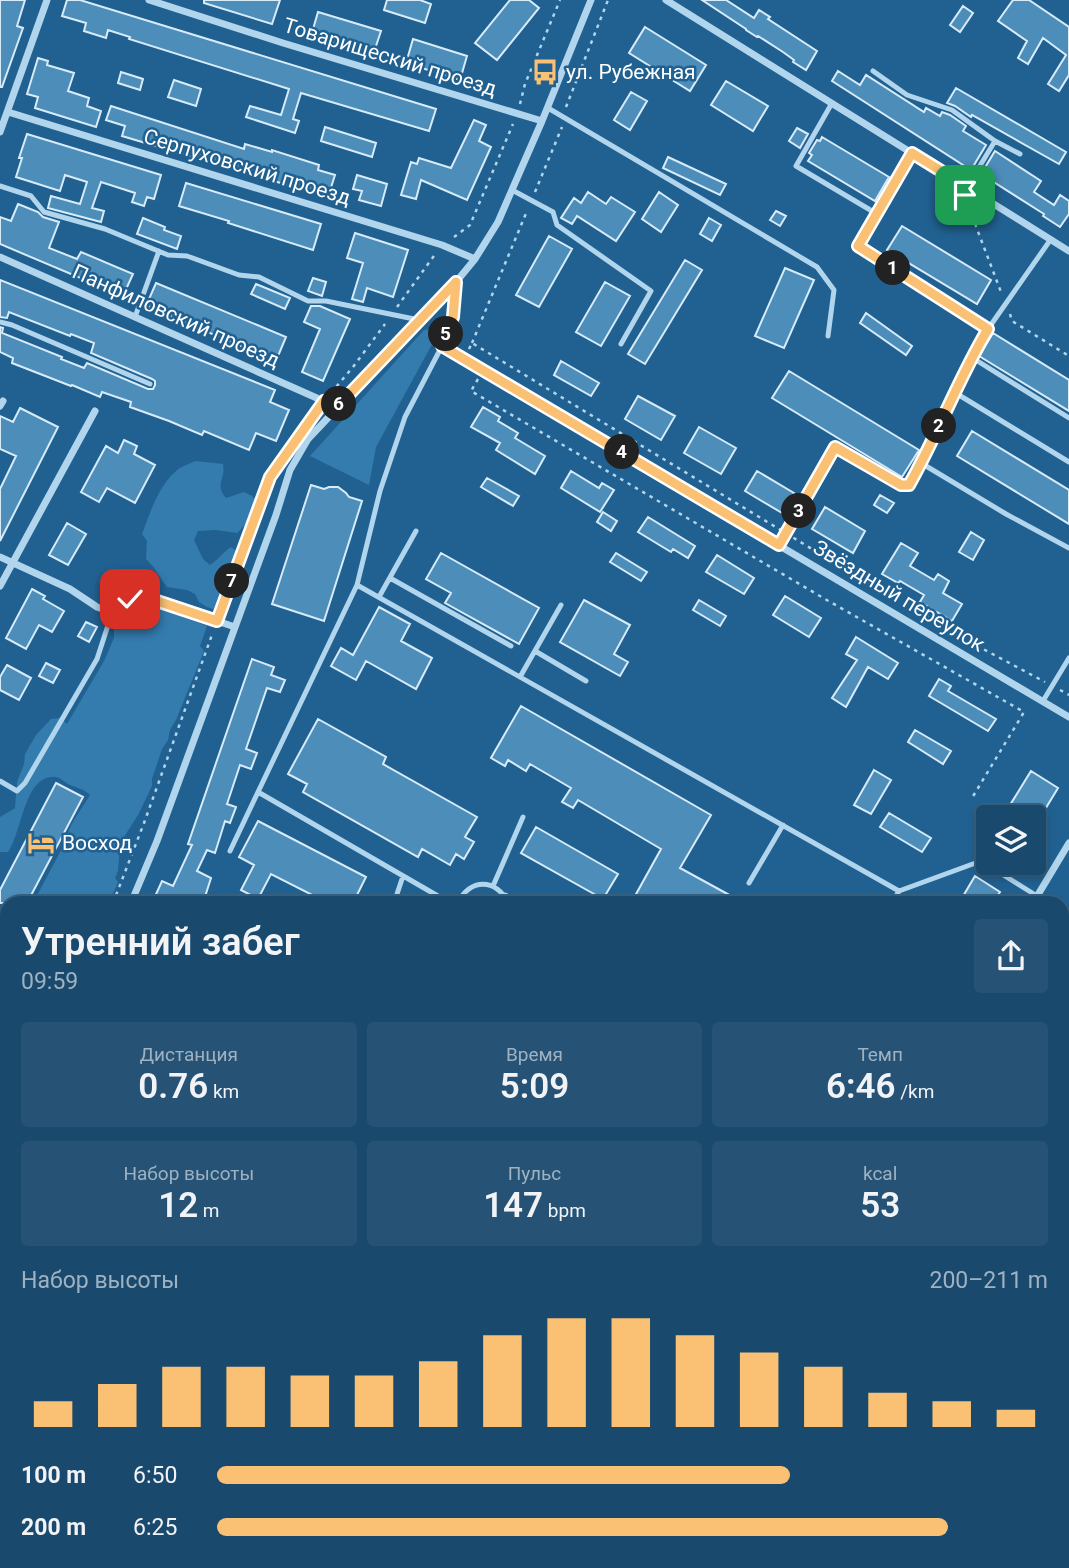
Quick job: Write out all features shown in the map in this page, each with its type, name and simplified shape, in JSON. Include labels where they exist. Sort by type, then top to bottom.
[{"type":"street","points":[[0,132],[47,0]]},
{"type":"street","name":"Товарищеский проезд","points":[[149,0],[283,44],[542,121]]},
{"type":"street","points":[[134,896],[157,841],[290,470],[308,439],[475,259],[498,222],[591,0]]},
{"type":"street","points":[[666,0],[1069,251]]},
{"type":"street","name":"Серпуховский проезд","points":[[8,112],[442,246],[475,259]]},
{"type":"street","name":"Панфиловский проезд","points":[[0,257],[337,407]]},
{"type":"street","points":[[442,346],[453,317],[456,282]]},
{"type":"street","name":"Звёздный переулок","points":[[442,346],[1069,717]]},
{"type":"street","points":[[0,586],[95,411]]},
{"type":"street","points":[[0,556],[70,589],[105,610],[113,610],[130,599],[141,597],[235,627]]},
{"type":"street","points":[[1037,896],[1069,843]]},
{"type":"lane","points":[[873,71],[907,95],[952,110],[995,141],[1020,154]]},
{"type":"lane","points":[[832,103],[796,166],[877,214]]},
{"type":"lane","points":[[548,108],[817,267],[834,290],[828,336]]},
{"type":"lane","points":[[967,187],[995,141]]},
{"type":"lane","points":[[912,153],[858,246],[988,329]]},
{"type":"lane","points":[[0,186],[31,196],[44,212],[106,229],[168,255],[187,256],[239,275],[259,277],[308,301],[326,301],[419,320]]},
{"type":"lane","points":[[512,190],[553,212],[558,225],[651,291],[621,344]]},
{"type":"lane","points":[[909,485],[971,357],[1051,239]]},
{"type":"lane","points":[[135,317],[159,251]]},
{"type":"lane","points":[[0,322],[150,384]]},
{"type":"lane","points":[[230,851],[357,585],[380,491],[405,417],[442,346]]},
{"type":"lane","points":[[971,357],[1069,418]]},
{"type":"lane","points":[[954,393],[1069,462]]},
{"type":"lane","points":[[921,463],[1069,548]]},
{"type":"lane","points":[[379,597],[416,531]]},
{"type":"lane","points":[[390,578],[511,646]]},
{"type":"lane","points":[[357,585],[899,891]]},
{"type":"lane","points":[[520,677],[561,605]]},
{"type":"lane","points":[[0,781],[17,791],[24,783],[97,659],[113,610]]},
{"type":"lane","points":[[535,652],[586,681]]},
{"type":"lane","points":[[1043,701],[1069,658]]},
{"type":"lane","points":[[258,792],[438,896]]},
{"type":"lane","points":[[493,886],[523,817]]},
{"type":"lane","points":[[748,883],[783,825]]},
{"type":"lane","points":[[896,896],[899,891],[981,861],[1031,896]]},
{"type":"lane","points":[[396,896],[403,876]]},
{"type":"lane","points":[[462,896],[477,885],[493,886],[505,895]]},
{"type":"path","points":[[324,401],[354,367],[442,246],[470,225],[518,113],[525,83],[560,0]]},
{"type":"path","points":[[464,359],[564,123],[566,107],[608,0]]},
{"type":"path","points":[[967,187],[965,195],[1012,321],[1069,356]]},
{"type":"path","points":[[472,344],[786,533],[985,650],[1069,695]]},
{"type":"path","points":[[483,370],[471,391],[825,599],[1024,712],[972,798]]},
{"type":"path","points":[[779,545],[835,447],[901,485],[909,485]]},
{"type":"path","points":[[116,896],[270,477],[286,455]]},
{"type":"shaded area","points":[[429,329],[436,337],[376,447],[369,485],[310,456],[424,330]]},
{"type":"shaded area","points":[[195,461],[223,464],[221,489],[226,498],[244,492],[257,502],[252,516],[237,533],[198,531],[194,540],[203,559],[210,565],[231,547],[238,552],[227,568],[228,577],[216,610],[199,602],[195,594],[187,590],[167,587],[146,559],[147,541],[142,534],[155,501],[169,478],[177,470]]},
{"type":"shaded area","points":[[143,603],[207,626],[200,646],[204,651],[162,749],[152,786],[120,843],[115,878],[118,882],[112,896],[37,896],[66,841],[72,823],[90,795],[56,777],[45,778],[30,794],[8,852],[0,852],[0,817],[15,808],[17,782],[25,754],[36,735],[51,719],[60,718],[67,724],[104,661],[114,638],[114,615],[126,611],[128,607]]},
{"type":"building","points":[[0,0],[25,0],[17,26],[23,28],[2,87],[0,87]]},
{"type":"building","points":[[67,0],[80,0],[436,109],[429,131],[301,93],[293,119],[299,121],[295,133],[246,117],[250,106],[281,115],[289,89],[108,30],[106,38],[84,31],[86,23],[62,16]]},
{"type":"building","points":[[204,0],[280,0],[272,24],[204,3]]},
{"type":"building","points":[[387,0],[420,0],[431,4],[425,23],[384,10]]},
{"type":"building","points":[[510,0],[529,0],[539,8],[497,60],[475,43]]},
{"type":"building","points":[[702,0],[726,0],[754,18],[759,10],[770,17],[768,19],[817,51],[806,70]]},
{"type":"building","points":[[1013,0],[1029,0],[1069,27],[1069,75],[1059,91],[1048,84],[1066,55],[1043,38],[1028,64],[1018,58],[1027,41],[998,21]]},
{"type":"building","points":[[963,6],[973,13],[960,32],[950,25]]},
{"type":"building","points":[[318,12],[381,31],[373,55],[311,36]]},
{"type":"building","points":[[645,27],[706,65],[690,91],[629,53]]},
{"type":"building","points":[[413,39],[467,56],[460,80],[406,63]]},
{"type":"building","points":[[38,58],[48,61],[47,65],[74,73],[68,91],[89,98],[87,106],[101,111],[96,127],[35,108],[38,97],[27,94]]},
{"type":"building","points":[[838,71],[860,85],[866,75],[924,112],[926,108],[940,116],[942,112],[966,126],[963,131],[986,145],[971,170],[832,81]]},
{"type":"building","points":[[121,72],[143,79],[140,90],[118,83]]},
{"type":"building","points":[[174,80],[201,89],[196,106],[168,97]]},
{"type":"building","points":[[726,81],[768,106],[753,131],[711,105]]},
{"type":"building","points":[[956,88],[1066,152],[1059,164],[947,103]]},
{"type":"building","points":[[631,92],[647,101],[630,130],[614,120]]},
{"type":"building","points":[[111,106],[244,149],[245,144],[319,165],[318,170],[335,175],[328,197],[122,136],[125,126],[106,120]]},
{"type":"building","points":[[474,120],[486,125],[479,141],[491,147],[467,200],[421,180],[416,199],[401,195],[411,162],[417,164],[419,158],[451,168]]},
{"type":"building","points":[[325,127],[376,143],[372,157],[321,141]]},
{"type":"building","points":[[797,128],[808,134],[800,148],[789,141]]},
{"type":"building","points":[[27,134],[161,175],[154,199],[147,197],[144,206],[132,202],[135,193],[101,182],[92,208],[104,211],[101,222],[48,208],[51,196],[80,204],[87,182],[65,175],[60,191],[16,177]]},
{"type":"building","points":[[822,137],[889,177],[875,201],[808,161],[812,155],[809,153]]},
{"type":"building","points":[[995,151],[1041,181],[1034,192],[1054,205],[1060,195],[1069,201],[1069,214],[1060,227],[981,174]]},
{"type":"building","points":[[668,157],[726,184],[720,195],[663,168]]},
{"type":"building","points":[[357,175],[387,184],[381,206],[359,200],[362,191],[353,189]]},
{"type":"building","points":[[186,183],[321,224],[313,250],[179,206]]},
{"type":"building","points":[[588,192],[606,204],[611,197],[635,212],[616,241],[577,216],[572,224],[561,218],[574,198],[581,203]]},
{"type":"building","points":[[659,192],[678,205],[661,232],[642,219]]},
{"type":"building","points":[[18,204],[59,222],[49,248],[77,259],[81,252],[133,274],[123,296],[0,244],[0,217],[11,221]]},
{"type":"building","points":[[776,211],[786,216],[780,226],[770,220]]},
{"type":"building","points":[[143,218],[181,236],[177,249],[137,234]]},
{"type":"building","points":[[709,218],[721,225],[712,241],[700,234]]},
{"type":"building","points":[[902,226],[991,280],[977,304],[887,250]]},
{"type":"building","points":[[355,233],[408,250],[393,297],[367,288],[363,302],[352,299],[363,263],[347,258]]},
{"type":"building","points":[[549,236],[572,249],[539,307],[516,295]]},
{"type":"building","points":[[685,260],[702,270],[645,364],[628,354]]},
{"type":"building","points":[[785,268],[814,280],[784,348],[755,336]]},
{"type":"building","points":[[313,278],[326,282],[322,296],[308,291]]},
{"type":"building","points":[[0,280],[275,390],[270,402],[289,410],[276,441],[256,433],[249,450],[204,431],[202,435],[130,407],[131,402],[102,392],[100,397],[12,363],[13,358],[0,352],[0,327],[3,328],[2,333],[84,368],[87,363],[148,389],[153,389],[155,385],[152,379],[91,353],[94,343],[9,312],[7,318],[0,317]]},
{"type":"building","points":[[605,282],[630,296],[601,346],[576,332]]},
{"type":"building","points":[[156,283],[286,337],[276,361],[146,306]]},
{"type":"building","points":[[256,284],[290,298],[285,309],[251,294]]},
{"type":"building","points":[[311,306],[320,306],[350,319],[323,381],[302,372],[320,329],[304,322]]},
{"type":"building","points":[[866,313],[912,346],[906,355],[860,323]]},
{"type":"building","points":[[993,333],[1069,380],[1069,411],[979,356]]},
{"type":"building","points":[[561,361],[599,383],[591,396],[554,375]]},
{"type":"building","points":[[789,371],[919,450],[902,477],[772,398]]},
{"type":"building","points":[[638,396],[675,416],[661,440],[625,419]]},
{"type":"building","points":[[483,407],[500,417],[498,421],[518,433],[515,438],[545,456],[535,474],[496,450],[500,443],[471,427]]},
{"type":"building","points":[[20,408],[58,427],[0,541],[0,489],[16,456],[0,449],[0,416],[13,422]]},
{"type":"building","points":[[699,427],[736,448],[721,474],[684,453]]},
{"type":"building","points":[[972,431],[1069,490],[1069,524],[957,456]]},
{"type":"building","points":[[124,440],[137,446],[134,454],[155,465],[135,503],[107,488],[99,502],[81,492],[106,446],[118,453]]},
{"type":"building","points":[[571,471],[599,488],[602,483],[614,490],[600,512],[561,488]]},
{"type":"building","points":[[757,471],[794,493],[782,513],[745,491]]},
{"type":"building","points":[[487,478],[519,496],[513,506],[481,487]]},
{"type":"building","points":[[311,485],[324,489],[338,487],[349,497],[362,501],[324,621],[272,604]]},
{"type":"building","points":[[880,495],[894,503],[887,513],[874,505]]},
{"type":"building","points":[[825,507],[865,531],[853,553],[812,529]]},
{"type":"building","points":[[603,512],[617,521],[611,531],[597,522]]},
{"type":"building","points":[[648,517],[695,546],[688,558],[673,549],[671,552],[638,532]]},
{"type":"building","points":[[67,523],[86,534],[68,565],[49,555]]},
{"type":"building","points":[[971,532],[984,540],[973,560],[959,552]]},
{"type":"building","points":[[901,543],[918,553],[910,566],[934,580],[938,574],[949,581],[943,593],[962,604],[952,621],[920,602],[924,595],[882,574]]},
{"type":"building","points":[[441,553],[539,608],[519,644],[445,603],[451,593],[426,579]]},
{"type":"building","points":[[616,553],[647,572],[641,581],[610,562]]},
{"type":"building","points":[[717,555],[754,578],[744,594],[706,572]]},
{"type":"building","points":[[32,589],[64,611],[52,632],[39,625],[26,649],[6,638]]},
{"type":"building","points":[[785,596],[821,618],[809,637],[773,615]]},
{"type":"building","points":[[584,600],[630,625],[614,654],[628,662],[620,676],[560,642]]},
{"type":"building","points":[[699,600],[726,616],[720,626],[693,610]]},
{"type":"building","points":[[379,607],[410,624],[401,641],[432,658],[416,689],[366,661],[356,680],[331,666],[341,648],[353,655]]},
{"type":"building","points":[[86,622],[97,627],[89,642],[78,636]]},
{"type":"building","points":[[856,637],[898,663],[888,679],[868,667],[846,707],[832,698],[857,660],[846,654]]},
{"type":"building","points":[[252,659],[274,667],[271,675],[285,680],[280,692],[267,688],[246,749],[257,753],[251,769],[240,765],[227,804],[236,807],[230,823],[225,821],[215,853],[207,850],[197,871],[211,878],[205,896],[155,896],[162,881],[173,886],[192,845],[188,844]]},
{"type":"building","points":[[46,663],[60,670],[53,683],[39,676]]},
{"type":"building","points":[[7,665],[31,678],[19,700],[0,690],[0,677]]},
{"type":"building","points":[[939,679],[951,686],[948,691],[996,719],[988,731],[929,696]]},
{"type":"building","points":[[521,706],[711,815],[680,868],[731,896],[635,896],[661,849],[578,800],[573,808],[562,802],[571,788],[530,764],[526,771],[508,760],[505,766],[491,758]]},
{"type":"building","points":[[318,719],[386,757],[383,764],[477,817],[465,837],[474,842],[464,859],[456,854],[450,865],[422,849],[418,857],[303,792],[307,784],[288,774]]},
{"type":"building","points":[[915,730],[951,751],[943,764],[908,742]]},
{"type":"building","points":[[874,770],[891,780],[871,814],[854,805]]},
{"type":"building","points":[[1031,771],[1058,788],[1046,808],[1046,805],[1010,805]]},
{"type":"building","name":"Восход","points":[[56,783],[83,797],[31,896],[0,896],[0,890]]},
{"type":"building","points":[[889,813],[931,838],[922,852],[880,827]]},
{"type":"building","points":[[258,821],[366,877],[356,896],[314,896],[271,874],[260,896],[252,896],[241,890],[254,865],[239,857]]},
{"type":"building","points":[[536,827],[618,874],[605,896],[598,896],[521,853]]},
{"type":"building","points":[[975,876],[1000,892],[997,896],[963,896]]},
{"type":"place","name":"ул. Рубежная","points":[[545,72]]},
{"type":"place","name":"Восход","points":[[41,843]]},
{"type":"route","points":[[130,599],[141,597],[154,600],[217,621],[270,477],[324,401],[337,407],[456,282],[453,317],[442,346],[779,545],[835,447],[901,485],[909,485],[971,357],[988,329],[858,246],[912,153],[967,187],[965,195]]}]
